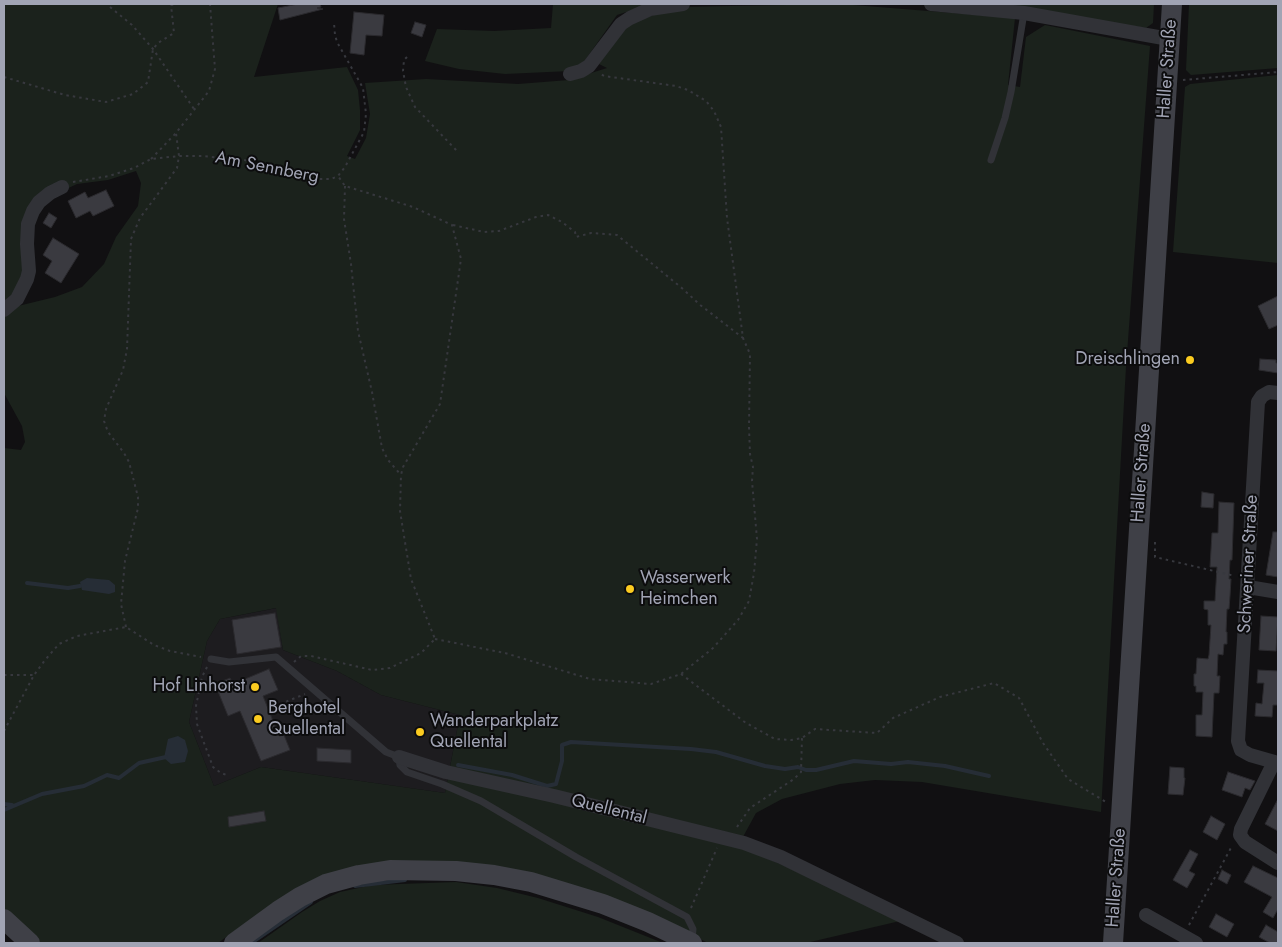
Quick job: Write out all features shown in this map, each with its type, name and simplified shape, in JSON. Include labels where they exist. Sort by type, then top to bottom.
[{"type":"main road","name":"Haller Straße","points":[[1113,943],[1172,4]]},
{"type":"main road","points":[[234,943],[278,911],[326,884],[359,874],[390,870],[456,871],[494,875],[531,882],[602,904],[648,922],[692,943]]},
{"type":"main road","points":[[4,919],[30,943]]},
{"type":"street","points":[[570,74],[589,66],[621,24],[630,18],[650,9],[683,4]]},
{"type":"street","points":[[931,4],[1024,13],[1170,38]]},
{"type":"street","points":[[4,310],[17,299],[27,279],[29,271],[28,224],[34,211],[39,202],[50,193],[62,187]]},
{"type":"street","name":"Schweriner Straße","points":[[1276,763],[1250,755],[1241,750],[1238,740],[1249,583],[1258,402],[1262,396],[1269,392],[1278,393]]},
{"type":"street","points":[[1249,583],[1278,592]]},
{"type":"street","name":"Quellental","points":[[400,757],[446,772],[554,796],[728,839],[781,857],[957,943]]},
{"type":"street","points":[[1276,763],[1240,829],[1240,835],[1245,842],[1278,863]]},
{"type":"street","points":[[1146,915],[1196,943]]},
{"type":"lane","points":[[991,160],[1005,118],[1011,92],[1024,13]]},
{"type":"lane","name":"Quellental","points":[[211,659],[229,662],[276,657],[386,752],[400,757]]},
{"type":"lane","points":[[400,757],[400,765],[407,772],[481,800],[576,857],[687,916],[694,929],[692,943]]},
{"type":"path","points":[[4,77],[65,95],[106,102],[133,94],[148,82],[153,49],[158,43],[174,33],[170,5],[178,4]]},
{"type":"path","points":[[151,159],[176,133],[208,91],[215,68],[210,4]]},
{"type":"path","points":[[110,7],[132,25],[153,49],[194,109]]},
{"type":"path","name":"Am Sennberg","points":[[62,187],[76,181],[109,176],[134,168],[151,159],[179,156],[244,160],[319,179],[331,179],[338,176],[364,132],[366,114],[363,88],[337,42],[334,23]]},
{"type":"path","points":[[407,57],[404,60],[403,71],[406,87],[415,107],[456,150]]},
{"type":"path","points":[[435,639],[505,653],[590,679],[650,684],[681,674],[713,648],[738,620],[750,601],[756,539],[749,427],[750,354],[743,338],[728,218],[721,128],[714,111],[706,101],[688,90],[676,86],[604,76],[589,66]]},
{"type":"path","points":[[1180,80],[1278,72]]},
{"type":"path","points":[[126,627],[121,604],[124,570],[138,508],[138,497],[129,462],[108,432],[104,421],[106,409],[122,370],[127,349],[131,239],[140,218],[177,168],[179,156],[176,133]]},
{"type":"path","points":[[338,176],[345,186],[344,220],[358,331],[382,448],[388,460],[401,476]]},
{"type":"path","points":[[345,186],[413,207],[452,224],[484,232],[500,230],[536,217],[548,216],[562,222],[575,232],[576,237],[591,233],[617,235],[699,304],[743,338]]},
{"type":"path","points":[[435,639],[411,579],[400,511],[401,476],[403,467],[440,404],[461,259],[452,224]]},
{"type":"path","points":[[1153,542],[1156,542],[1155,557],[1249,583]]},
{"type":"path","points":[[4,731],[34,675],[60,644],[77,636],[126,627],[154,645],[211,659],[202,677],[196,706],[197,724],[213,767],[229,776]]},
{"type":"path","points":[[290,669],[296,659],[301,656],[311,656],[372,670],[390,668],[421,653],[435,639]]},
{"type":"path","points":[[681,674],[746,723],[775,739],[791,740],[802,738],[815,728],[877,734],[893,718],[940,697],[994,683],[1019,698],[1043,743],[1068,779],[1111,804]]},
{"type":"path","points":[[4,676],[34,675]]},
{"type":"path","points":[[268,709],[314,690]]},
{"type":"path","points":[[687,916],[718,845],[728,839],[750,808],[794,780],[801,772],[802,738]]},
{"type":"path","points":[[1183,936],[1237,837],[1240,835]]},
{"type":"shaded area","points":[[4,4],[278,4],[254,77],[347,67],[358,90],[360,110],[360,130],[347,156],[355,159],[366,138],[370,114],[365,83],[426,79],[518,84],[569,80],[607,68],[599,64],[624,26],[675,7],[841,4],[1015,18],[1008,85],[1020,87],[1026,37],[1045,25],[1150,46],[1126,367],[1101,812],[922,782],[875,780],[840,784],[782,799],[756,813],[738,846],[787,867],[900,921],[806,943],[708,943],[683,930],[606,899],[389,862],[240,927],[218,943],[41,943],[4,910],[4,448],[21,450],[25,442],[22,426],[4,393]],"holes":[[[136,171],[141,183],[138,206],[116,237],[104,264],[82,287],[55,297],[18,306],[32,224],[46,201],[77,184],[108,180]],[[276,608],[283,650],[337,671],[381,695],[460,715],[445,793],[261,767],[214,786],[189,722],[207,641],[220,619]]]},
{"type":"shaded area","points":[[553,4],[651,4],[617,15],[583,63],[570,71],[505,74],[459,69],[425,61],[437,29],[494,31],[551,28]]},
{"type":"shaded area","points":[[986,4],[1154,4],[1153,23],[1146,28]]},
{"type":"shaded area","points":[[1189,4],[1278,4],[1278,68],[1191,75],[1186,70]]},
{"type":"shaded area","points":[[1278,75],[1278,263],[1173,252],[1185,87],[1190,84]]},
{"type":"shaded area","points":[[87,578],[109,580],[115,585],[115,592],[109,594],[82,590],[80,582]]},
{"type":"shaded area","points":[[277,608],[283,650],[337,671],[381,695],[460,715],[445,793],[261,767],[214,786],[189,722],[207,641],[220,619]]},
{"type":"shaded area","points":[[178,736],[185,740],[188,751],[185,762],[171,764],[164,758],[168,739]]},
{"type":"shaded area","points":[[456,882],[497,888],[538,898],[598,917],[663,943],[258,943],[302,912],[340,892],[372,885]]},
{"type":"building","points":[[298,4],[320,4],[321,7],[317,8],[323,9],[280,20],[278,8]]},
{"type":"building","points":[[354,12],[384,15],[382,36],[366,35],[364,55],[350,53]]},
{"type":"building","points":[[415,22],[426,25],[422,37],[411,33]]},
{"type":"building","points":[[106,190],[114,206],[93,216],[90,211],[76,218],[68,201],[85,192],[88,198]]},
{"type":"building","points":[[49,213],[57,218],[51,228],[43,223]]},
{"type":"building","points":[[53,238],[79,254],[61,283],[45,273],[52,261],[43,255]]},
{"type":"building","points":[[1278,296],[1278,325],[1269,329],[1258,306]]},
{"type":"building","points":[[1260,359],[1276,360],[1276,363],[1278,363],[1278,373],[1259,370]]},
{"type":"building","points":[[1202,492],[1214,494],[1213,508],[1201,507]]},
{"type":"building","points":[[1219,502],[1234,503],[1232,560],[1230,560],[1229,579],[1231,579],[1230,596],[1229,609],[1227,609],[1227,644],[1224,644],[1223,655],[1218,654],[1217,676],[1220,676],[1219,693],[1214,693],[1212,737],[1196,736],[1196,715],[1202,715],[1203,692],[1196,692],[1194,674],[1196,674],[1197,658],[1208,659],[1209,655],[1211,625],[1208,625],[1208,610],[1204,609],[1204,601],[1215,601],[1217,567],[1210,567],[1212,533],[1218,533]]},
{"type":"building","points":[[1273,532],[1278,532],[1278,577],[1266,575]]},
{"type":"building","points":[[275,613],[281,647],[237,654],[232,620]]},
{"type":"building","points":[[1261,616],[1278,617],[1276,651],[1259,650]]},
{"type":"building","name":"Berghotel Quellental","points":[[269,669],[278,690],[263,696],[279,736],[284,735],[290,750],[261,761],[240,711],[228,716],[215,684],[230,678],[233,684]]},
{"type":"building","points":[[1258,670],[1278,671],[1278,705],[1273,705],[1272,717],[1255,716],[1256,703],[1262,704],[1264,683],[1257,683]]},
{"type":"building","points":[[317,748],[351,750],[351,763],[317,761]]},
{"type":"building","points":[[1170,767],[1184,768],[1183,795],[1168,794]]},
{"type":"building","points":[[1228,772],[1255,781],[1250,790],[1245,788],[1242,797],[1222,790]]},
{"type":"building","points":[[1278,799],[1278,831],[1265,824]]},
{"type":"building","points":[[264,811],[266,821],[229,827],[228,817]]},
{"type":"building","points":[[1211,816],[1225,824],[1217,840],[1203,832]]},
{"type":"building","points":[[1190,850],[1198,854],[1189,871],[1195,874],[1187,888],[1173,880]]},
{"type":"building","points":[[1253,866],[1278,878],[1278,909],[1273,918],[1263,912],[1272,897],[1244,882]]},
{"type":"building","points":[[1222,870],[1231,875],[1227,884],[1218,879]]},
{"type":"building","points":[[1216,914],[1234,924],[1227,937],[1209,927]]},
{"type":"building","points":[[1266,925],[1278,932],[1278,943],[1270,943],[1259,937]]},
{"type":"waterway","points":[[27,583],[68,588],[80,586]]},
{"type":"waterway","points":[[458,765],[512,775],[547,786],[556,784],[562,761],[562,745],[571,742],[716,752],[765,766],[785,769],[798,767],[806,770],[816,770],[854,761],[891,764],[908,762],[945,766],[989,776]]},
{"type":"waterway","points":[[4,810],[42,794],[84,786],[107,775],[119,778],[139,763],[166,757]]},
{"type":"waterway","points":[[4,804],[12,805]]},
{"type":"waterway","points":[[355,886],[405,880]]},
{"type":"waterway","points":[[251,943],[311,902]]},
{"type":"place","name":"Dreischlingen","points":[[1190,360]]},
{"type":"place","name":"Wasserwerk Heimchen","points":[[630,589]]},
{"type":"place","name":"Hof Linhorst","points":[[255,687]]},
{"type":"place","name":"Berghotel Quellental","points":[[258,719]]},
{"type":"place","name":"Wanderparkplatz Quellental","points":[[420,732]]}]
